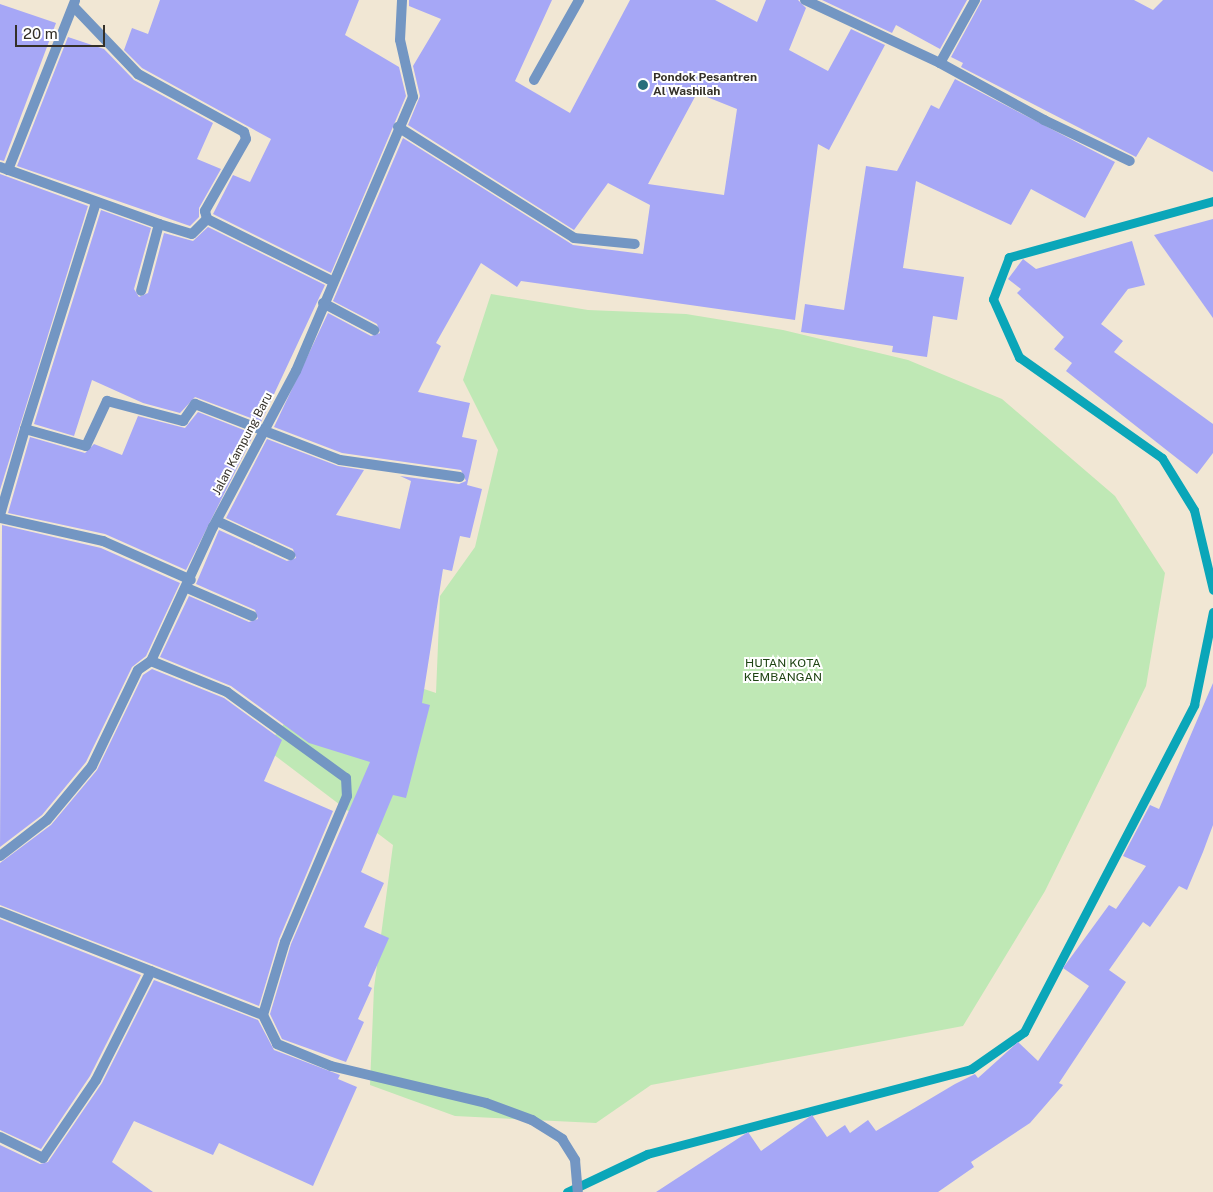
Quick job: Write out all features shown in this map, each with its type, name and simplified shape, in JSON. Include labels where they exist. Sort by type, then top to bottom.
[{"type":"street","name":"Jalan Kampung Baru","points":[[0,856],[47,820],[92,766],[138,670],[151,661],[189,584],[216,521],[296,371],[332,281],[398,127],[413,97],[400,40],[402,0]]},
{"type":"street","points":[[534,80],[579,0]]},
{"type":"street","points":[[805,0],[940,63],[1044,120],[1130,161]]},
{"type":"street","points":[[940,63],[975,0]]},
{"type":"street","points":[[207,219],[192,234],[4,169],[75,3],[138,74],[245,135],[205,211],[207,219],[332,281]]},
{"type":"street","points":[[398,127],[574,238],[635,244]]},
{"type":"street","points":[[96,202],[25,429],[0,517],[103,541],[252,616]]},
{"type":"street","points":[[141,292],[159,224]]},
{"type":"street","points":[[323,303],[374,330]]},
{"type":"street","points":[[25,429],[86,446],[110,401],[183,421],[195,404],[340,460],[460,477]]},
{"type":"street","points":[[216,521],[290,555]]},
{"type":"street","points":[[151,661],[227,692],[346,778],[347,796],[285,942],[262,1015],[272,1039],[283,1047],[331,1066],[486,1103],[532,1120],[562,1139],[575,1160],[578,1192]]},
{"type":"street","points":[[0,912],[262,1015]]},
{"type":"street","points":[[0,1137],[43,1158],[96,1080],[151,971]]},
{"type":"green space","name":"HUTAN KOTA KEMBANGAN","points":[[491,294],[588,310],[686,314],[783,330],[908,360],[1002,399],[1115,496],[1165,573],[1146,686],[1045,891],[963,1026],[651,1085],[596,1123],[455,1116],[370,1085],[374,988],[393,845],[265,748],[335,659],[436,693],[440,596],[475,547],[498,450],[463,380]]},
{"type":"building","points":[[160,0],[359,0],[345,35],[399,67],[406,96],[331,273],[213,214],[233,175],[250,182],[271,139],[142,68],[124,50],[132,28],[148,34]]},
{"type":"building","points":[[409,0],[552,0],[515,81],[570,113],[630,0],[715,0],[757,22],[766,0],[798,0],[806,8],[789,50],[828,71],[851,29],[885,45],[829,150],[818,144],[795,320],[521,281],[517,287],[481,263],[436,343],[441,346],[418,392],[470,403],[462,437],[477,440],[467,485],[482,489],[470,538],[460,536],[452,571],[443,569],[422,703],[430,705],[406,798],[393,795],[361,872],[384,883],[364,927],[389,938],[368,986],[372,988],[358,1019],[364,1022],[346,1062],[282,1039],[270,1014],[291,944],[370,762],[309,743],[231,686],[160,657],[189,596],[249,622],[258,619],[255,610],[196,584],[219,530],[287,561],[296,558],[293,549],[226,518],[267,439],[338,466],[364,470],[336,515],[400,529],[411,481],[400,476],[459,484],[466,481],[461,470],[342,453],[274,427],[328,313],[371,336],[380,333],[377,324],[333,301],[403,138],[573,245],[643,254],[650,205],[608,183],[574,230],[408,125],[420,96],[413,66],[441,19],[409,6]],"holes":[[[697,93],[737,109],[724,195],[648,184]]]},
{"type":"building","points":[[822,0],[967,0],[940,49],[896,25],[892,33]]},
{"type":"building","points":[[982,0],[1134,0],[1153,10],[1163,0],[1213,0],[1213,172],[1148,137],[1136,157],[961,67],[963,63],[951,57]]},
{"type":"building","points":[[0,4],[56,23],[4,161],[0,160]]},
{"type":"building","points":[[68,37],[104,49],[134,80],[213,123],[197,159],[221,169],[199,208],[199,217],[190,226],[17,166]]},
{"type":"building","points":[[955,79],[1115,162],[1085,218],[1031,189],[1011,225],[916,181],[903,268],[964,277],[957,320],[933,316],[927,357],[892,352],[893,346],[801,332],[805,304],[844,310],[866,166],[897,171],[931,105],[939,109]]},
{"type":"building","points":[[0,174],[88,206],[0,490]]},
{"type":"building","points":[[101,210],[151,228],[134,289],[139,297],[148,293],[164,233],[193,241],[208,227],[325,285],[261,422],[195,397],[180,413],[143,403],[92,380],[74,436],[34,424]]},
{"type":"building","points":[[1213,219],[1213,318],[1154,235]]},
{"type":"building","points":[[1132,241],[1145,285],[1128,289],[1101,324],[1123,341],[1114,352],[1213,424],[1213,453],[1197,474],[1066,371],[1072,363],[1054,349],[1064,337],[1017,293],[1021,289],[1008,279],[1023,259],[1036,269]]},
{"type":"building","points":[[198,412],[254,434],[186,570],[105,534],[8,513],[30,437],[85,453],[94,444],[122,455],[138,416],[185,428]]},
{"type":"building","points":[[2,525],[101,548],[180,583],[146,656],[132,667],[86,762],[42,815],[0,847]]},
{"type":"building","points":[[152,669],[224,698],[282,740],[264,781],[333,811],[279,939],[259,1006],[0,905],[0,863],[51,825],[97,770],[143,675]]},
{"type":"building","points":[[1213,683],[1213,825],[1203,852],[1187,890],[1179,886],[1150,927],[1143,922],[1109,970],[1126,982],[1059,1083],[1063,1085],[1030,1123],[971,1162],[974,1167],[938,1192],[656,1192],[748,1132],[761,1151],[812,1115],[827,1137],[845,1125],[850,1133],[868,1120],[876,1131],[955,1084],[975,1074],[978,1078],[1018,1042],[1038,1061],[1089,986],[1063,968],[1109,905],[1116,909],[1146,866],[1123,856],[1150,805],[1159,809]]},
{"type":"building","points":[[0,919],[141,975],[90,1076],[41,1149],[0,1130]]},
{"type":"building","points":[[154,980],[258,1020],[274,1050],[340,1075],[338,1079],[357,1087],[313,1186],[219,1143],[213,1155],[134,1121],[112,1162],[153,1192],[0,1192],[0,1145],[40,1164],[48,1162],[102,1083]]},
{"type":"waterway","points":[[1213,201],[1009,257],[993,299],[1019,357],[1162,458],[1194,510],[1213,590]]},
{"type":"waterway","points":[[567,1192],[647,1154],[971,1069],[1024,1032],[1194,705],[1213,612]]},
{"type":"place","name":"Pondok Pesantren Al Washilah","points":[[643,85]]}]
